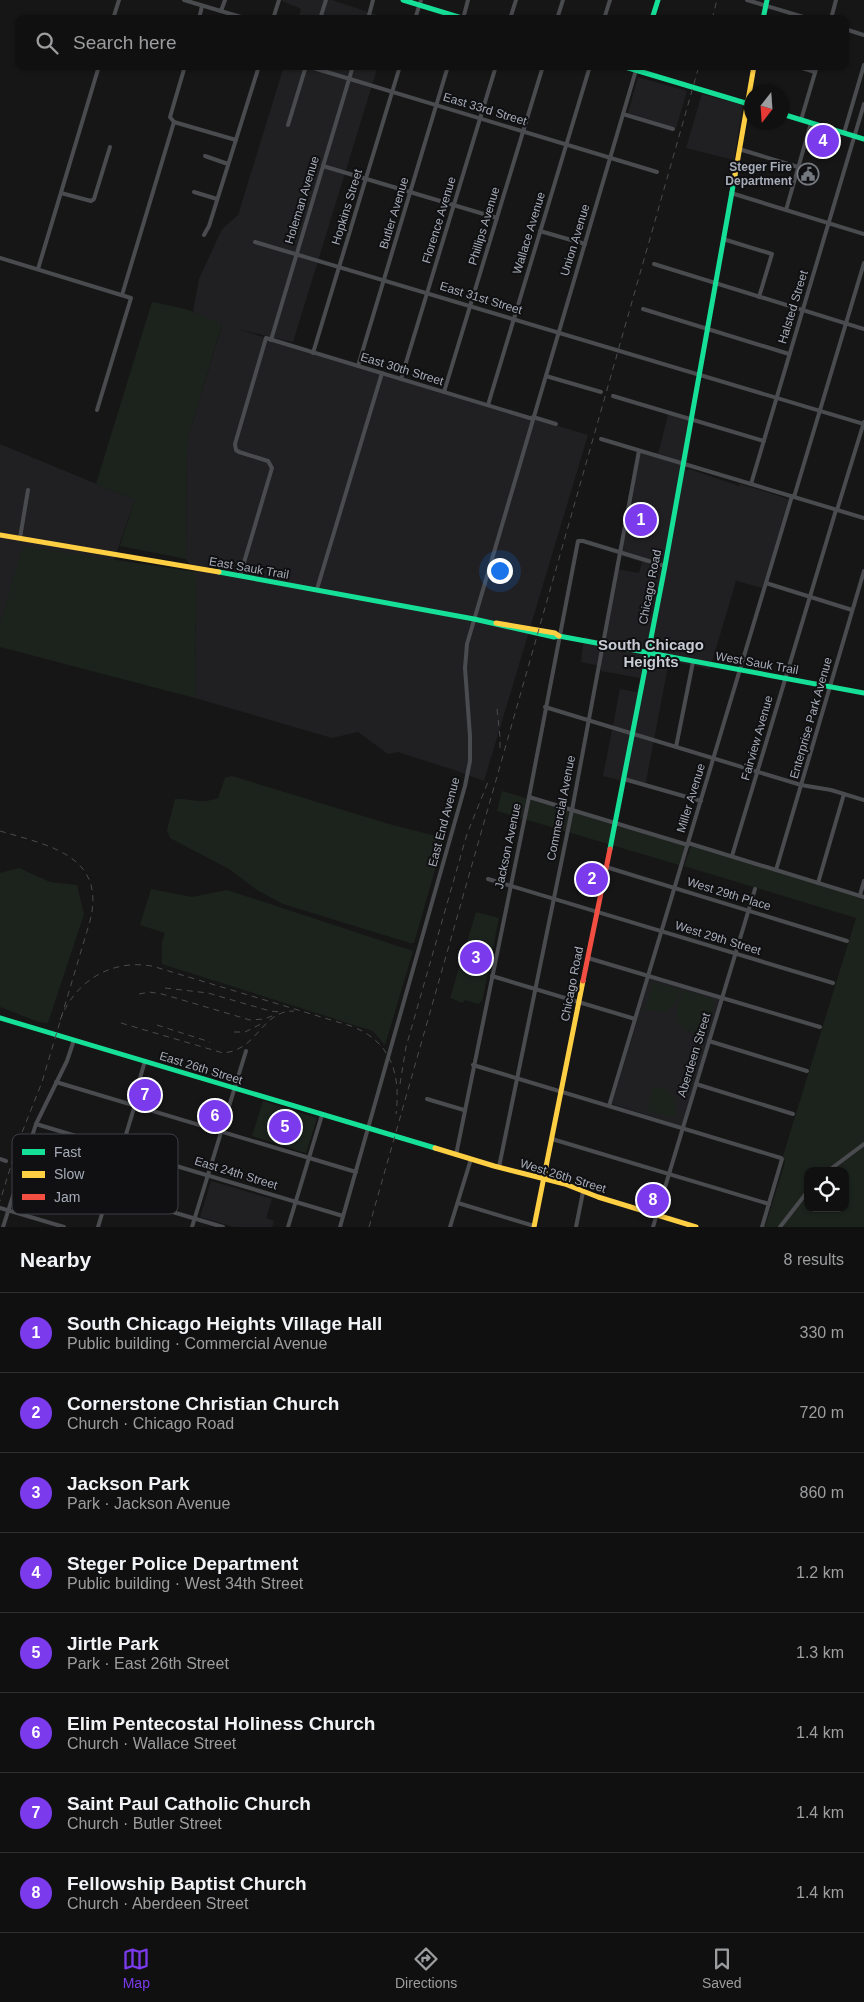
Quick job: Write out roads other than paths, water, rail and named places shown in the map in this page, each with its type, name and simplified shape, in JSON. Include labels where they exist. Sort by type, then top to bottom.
[{"type":"main road","points":[[403,0],[420,2],[454,15]]},
{"type":"main road","points":[[653,15],[658,0]]},
{"type":"main road","points":[[642,70],[671,81],[744,103]]},
{"type":"main road","name":"Chicago Road","points":[[752,85],[753,70]]},
{"type":"main road","points":[[789,116],[864,139]]},
{"type":"main road","name":"Chicago Road","points":[[534,1226],[665,566],[744,126]]},
{"type":"main road","name":"East Sauk Trail","points":[[0,535],[317,589],[474,619],[502,627],[539,632]]},
{"type":"main road","name":"West Sauk Trail","points":[[539,632],[554,637],[559,636],[647,654],[864,693]]},
{"type":"main road","name":"East 26th Street","points":[[0,1018],[396,1137]]},
{"type":"main road","name":"West 26th Street","points":[[396,1137],[544,1178],[696,1227]]},
{"type":"street","points":[[115,15],[119,0]]},
{"type":"street","points":[[184,0],[234,15]]},
{"type":"street","points":[[221,11],[224,0]]},
{"type":"street","points":[[274,15],[279,0]]},
{"type":"street","points":[[321,15],[326,0]]},
{"type":"street","points":[[369,15],[373,0]]},
{"type":"street","points":[[465,15],[468,0]]},
{"type":"street","points":[[511,15],[516,0]]},
{"type":"street","points":[[559,15],[563,0]]},
{"type":"street","points":[[605,15],[610,0]]},
{"type":"street","points":[[747,0],[766,3],[799,15]]},
{"type":"street","points":[[832,15],[836,0]]},
{"type":"street","points":[[416,15],[420,2]]},
{"type":"street","points":[[199,15],[202,6]]},
{"type":"street","points":[[849,30],[864,35]]},
{"type":"street","points":[[844,133],[864,65]]},
{"type":"street","points":[[38,269],[98,70]]},
{"type":"street","points":[[184,70],[170,117],[174,122],[236,140]]},
{"type":"street","points":[[204,235],[209,226],[259,70]]},
{"type":"street","points":[[288,125],[305,70]]},
{"type":"street","name":"East 33rd Street","points":[[320,70],[657,172]]},
{"type":"street","name":"Holeman Avenue","points":[[240,576],[272,468],[268,461],[239,452],[236,450],[235,444],[297,253],[352,70]]},
{"type":"street","name":"Hopkins Street","points":[[313,353],[399,70]]},
{"type":"street","name":"Butler Avenue","points":[[358,366],[447,70]]},
{"type":"street","name":"Florence Avenue","points":[[401,379],[495,70]]},
{"type":"street","name":"Phillips Avenue","points":[[444,392],[542,70]]},
{"type":"street","name":"Wallace Avenue","points":[[488,405],[589,70]]},
{"type":"street","name":"Union Avenue","points":[[533,418],[636,70]]},
{"type":"street","points":[[801,120],[815,72],[809,70]]},
{"type":"street","name":"Halsted Street","points":[[750,484],[864,104]]},
{"type":"street","points":[[624,114],[673,129]]},
{"type":"street","points":[[122,295],[174,122]]},
{"type":"street","points":[[786,210],[811,123]]},
{"type":"street","points":[[61,192],[91,201],[94,199],[110,147]]},
{"type":"street","points":[[739,148],[798,167]]},
{"type":"street","points":[[204,156],[228,164]]},
{"type":"street","points":[[323,166],[497,218]]},
{"type":"street","points":[[194,192],[217,199]]},
{"type":"street","points":[[731,193],[864,234]]},
{"type":"street","points":[[540,231],[584,244]]},
{"type":"street","points":[[723,239],[772,254],[759,297]]},
{"type":"street","name":"East 31st Street","points":[[255,242],[864,423]]},
{"type":"street","points":[[0,258],[131,298],[98,410]]},
{"type":"street","name":"Miller Avenue","points":[[609,1106],[864,263]]},
{"type":"street","points":[[654,264],[864,329]]},
{"type":"street","points":[[643,310],[789,354]]},
{"type":"street","name":"East 30th Street","points":[[268,339],[556,424]]},
{"type":"street","points":[[317,589],[382,374]]},
{"type":"street","points":[[546,376],[601,392]]},
{"type":"street","points":[[613,396],[764,441]]},
{"type":"street","name":"East End Avenue","points":[[340,1227],[465,786],[470,761],[465,668],[467,644],[533,418]]},
{"type":"street","name":"Fairview Avenue","points":[[732,856],[809,597],[864,423]]},
{"type":"street","points":[[601,439],[864,518]]},
{"type":"street","name":"Commercial Avenue","points":[[499,1167],[572,810],[639,451]]},
{"type":"street","points":[[20,538],[28,490]]},
{"type":"street","name":"Jackson Avenue","points":[[456,1155],[529,797],[578,542],[582,541],[621,553]]},
{"type":"street","points":[[621,553],[665,566]]},
{"type":"street","name":"Enterprise Park Avenue","points":[[776,870],[864,571]]},
{"type":"street","points":[[766,584],[852,610]]},
{"type":"street","points":[[676,747],[693,662]]},
{"type":"street","points":[[545,707],[802,785],[864,800]]},
{"type":"street","points":[[624,779],[701,801]]},
{"type":"street","points":[[818,883],[844,794]]},
{"type":"street","points":[[529,797],[862,896],[864,881]]},
{"type":"street","name":"West 29th Place","points":[[606,867],[847,941]]},
{"type":"street","name":"West 29th Street","points":[[488,879],[833,983]]},
{"type":"street","name":"Aberdeen Street","points":[[653,1227],[755,889]]},
{"type":"street","points":[[588,958],[820,1027]]},
{"type":"street","points":[[492,976],[635,1019]]},
{"type":"street","points":[[33,1134],[67,1062],[74,1040]]},
{"type":"street","points":[[709,1041],[807,1071]]},
{"type":"street","points":[[192,1227],[246,1051]]},
{"type":"street","points":[[126,1134],[145,1061]]},
{"type":"street","points":[[474,1065],[782,1159],[762,1227]]},
{"type":"street","points":[[56,1082],[356,1172]]},
{"type":"street","points":[[696,1084],[793,1114]]},
{"type":"street","points":[[426,1099],[464,1110]]},
{"type":"street","points":[[288,1227],[322,1115]]},
{"type":"street","name":"East 24th Street","points":[[36,1124],[70,1134]]},
{"type":"street","points":[[552,1139],[769,1204]]},
{"type":"street","points":[[833,1167],[864,1144]]},
{"type":"street","points":[[0,1159],[6,1161]]},
{"type":"street","points":[[450,1227],[471,1159]]},
{"type":"street","name":"East 24th Street","points":[[178,1166],[343,1216]]},
{"type":"street","points":[[576,1227],[583,1192]]},
{"type":"street","points":[[3,1227],[12,1197]]},
{"type":"street","points":[[780,1227],[804,1197]]},
{"type":"street","points":[[458,1203],[534,1226]]},
{"type":"street","points":[[0,1208],[12,1211]]},
{"type":"street","points":[[178,1213],[223,1227]]},
{"type":"street","points":[[21,1214],[64,1227]]},
{"type":"street","points":[[98,1227],[102,1214]]},
{"type":"railway","points":[[713,15],[717,0]]},
{"type":"railway","points":[[369,1227],[698,70]]},
{"type":"railway","points":[[497,709],[500,748]]},
{"type":"railway","points":[[400,1084],[406,1047],[467,834],[488,782]]},
{"type":"railway","points":[[0,831],[54,848],[69,856],[81,867],[90,881],[93,899],[90,921],[42,1082],[21,1134]]},
{"type":"railway","points":[[60,1020],[75,994],[96,976],[122,966],[152,966],[351,1026],[365,1032],[376,1040],[384,1050],[395,1073],[397,1085],[396,1114]]},
{"type":"railway","points":[[165,988],[208,993],[270,1011],[280,1012]]},
{"type":"railway","points":[[139,994],[149,992],[162,994],[250,1020],[264,1019],[272,1016]]},
{"type":"railway","points":[[121,1023],[223,1053],[245,1045],[274,1017],[294,1011]]},
{"type":"railway","points":[[234,1032],[245,1032],[261,1024]]},
{"type":"railway","points":[[157,1025],[210,1042]]},
{"type":"railway","points":[[0,1201],[12,1162]]},
{"type":"place","name":"Steger Police Department","points":[[823,141]]},
{"type":"place","name":"Steger Fire Department","points":[[808,174]]},
{"type":"place","name":"South Chicago Heights Village Hall","points":[[641,520]]},
{"type":"place","name":"Cornerstone Christian Church","points":[[592,879]]},
{"type":"place","name":"Jackson Park","points":[[476,958]]},
{"type":"place","name":"Saint Paul Catholic Church","points":[[145,1095]]},
{"type":"place","name":"Elim Pentecostal Holiness Church","points":[[215,1116]]},
{"type":"place","name":"Jirtle Park","points":[[285,1127]]},
{"type":"place","name":"Fellowship Baptist Church","points":[[653,1200]]},
{"type":"district","name":"South Chicago Heights","points":[[651,654]]}]
